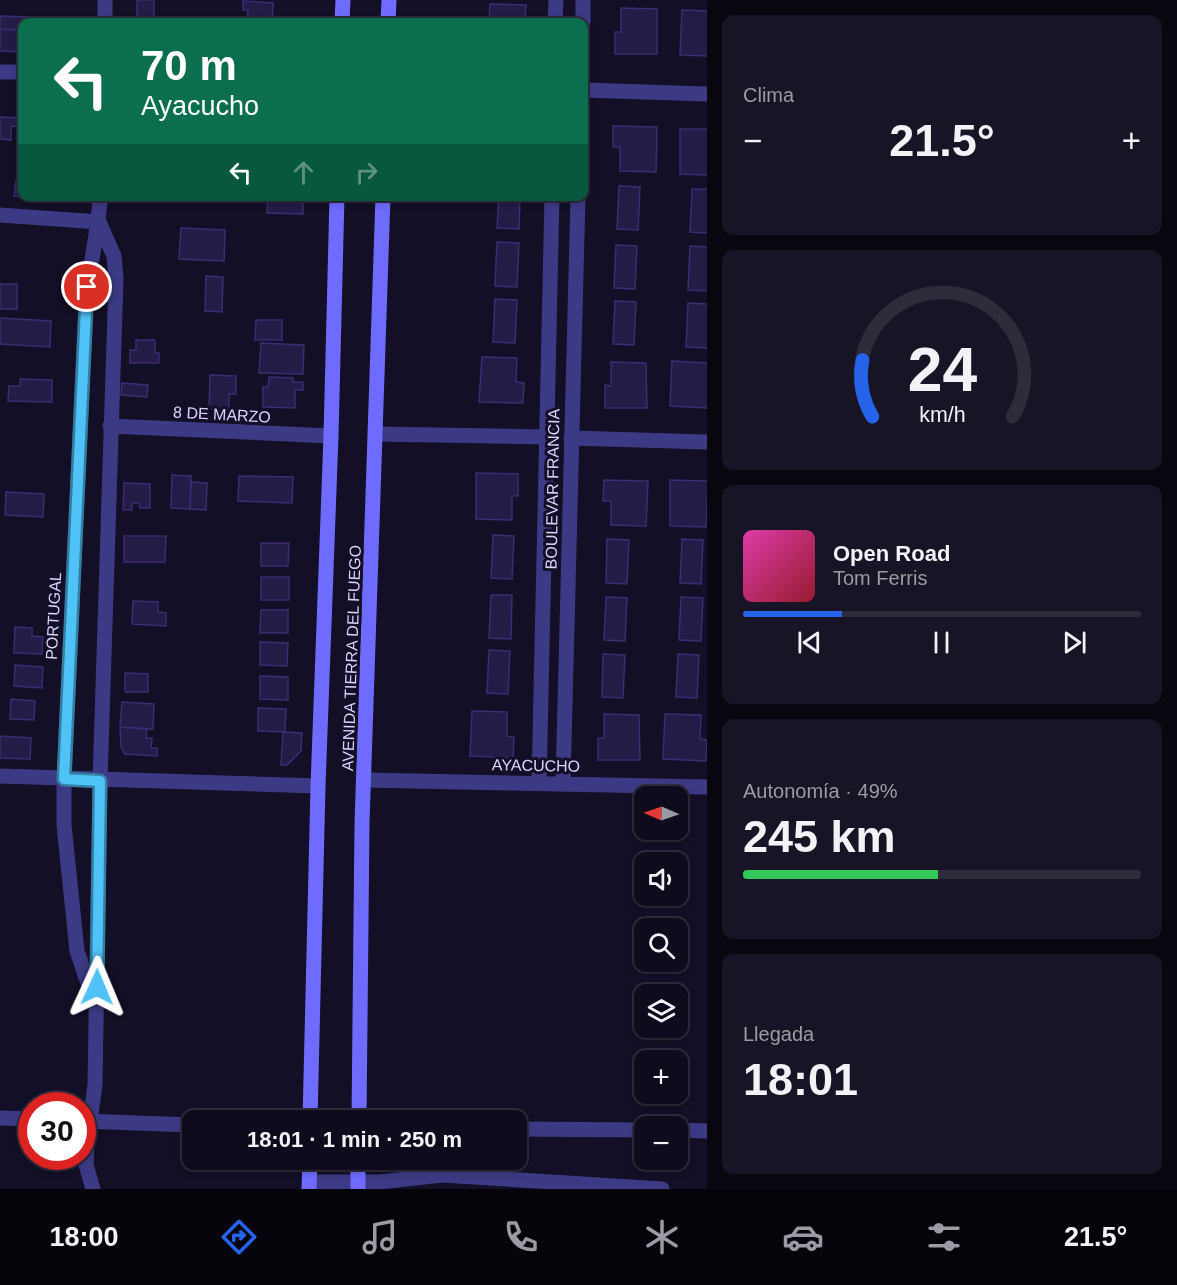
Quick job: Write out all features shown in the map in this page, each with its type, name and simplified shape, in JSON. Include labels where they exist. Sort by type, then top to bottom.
[{"type":"street","points":[[105,0],[105,18]]},
{"type":"street","points":[[342,18],[343,0]]},
{"type":"street","points":[[388,18],[389,0]]},
{"type":"street","points":[[555,18],[556,0]]},
{"type":"street","points":[[583,0],[583,18]]},
{"type":"street","points":[[0,72],[18,72]]},
{"type":"street","points":[[588,90],[707,94]]},
{"type":"street","name":"PORTUGAL","points":[[96,1010],[77,951],[64,825],[64,779],[86,302],[88,273],[99,222],[100,201]]},
{"type":"street","name":"AVENIDA TIERRA DEL FUEGO","points":[[310,1110],[318,786],[332,436],[337,201]]},
{"type":"street","name":"AVENIDA TIERRA DEL FUEGO","points":[[359,1110],[362,824],[377,434],[383,201]]},
{"type":"street","name":"BOULEVAR FRANCIA","points":[[539,783],[552,201]]},
{"type":"street","name":"BOULEVAR FRANCIA","points":[[563,783],[578,201]]},
{"type":"street","points":[[0,215],[99,222]]},
{"type":"street","name":"PORTUGAL","points":[[93,1092],[100,781],[116,279],[114,256],[99,222]]},
{"type":"street","name":"8 DE MARZO","points":[[110,426],[332,436]]},
{"type":"street","points":[[377,434],[546,437]]},
{"type":"street","points":[[571,438],[707,442]]},
{"type":"street","points":[[0,776],[100,781],[318,786]]},
{"type":"street","name":"AYACUCHO","points":[[365,780],[405,783],[563,783],[707,788]]},
{"type":"street","points":[[0,1118],[18,1119]]},
{"type":"street","points":[[96,1121],[182,1125]]},
{"type":"street","points":[[527,1129],[634,1130]]},
{"type":"street","points":[[688,1130],[707,1131]]},
{"type":"street","name":"PORTUGAL","points":[[87,1170],[93,1189]]},
{"type":"street","points":[[358,1170],[358,1186]]},
{"type":"street","points":[[310,1185],[358,1186],[442,1175],[662,1189]]},
{"type":"building","points":[[137,0],[154,0],[154,18],[137,18]]},
{"type":"building","points":[[243,1],[273,3],[272,18],[247,18],[248,10],[243,10]]},
{"type":"building","points":[[490,4],[526,5],[525,18],[489,18]]},
{"type":"building","points":[[621,8],[657,9],[657,54],[615,54],[615,32],[621,32]]},
{"type":"building","points":[[682,10],[707,11],[707,56],[680,55]]},
{"type":"building","points":[[0,16],[32,17],[18,18],[18,30],[0,29]]},
{"type":"building","points":[[0,29],[18,30],[18,52],[0,51]]},
{"type":"building","points":[[0,117],[18,118],[18,127],[11,126],[11,140],[0,139]]},
{"type":"building","points":[[613,126],[657,127],[656,172],[620,171],[620,147],[613,147]]},
{"type":"building","points":[[680,129],[707,129],[707,175],[680,174]]},
{"type":"building","points":[[17,175],[18,197],[14,196]]},
{"type":"building","points":[[619,186],[640,187],[638,230],[617,229]]},
{"type":"building","points":[[692,189],[707,189],[707,233],[690,232]]},
{"type":"building","points":[[268,201],[303,201],[303,214],[267,213]]},
{"type":"building","points":[[499,201],[520,201],[519,229],[497,228]]},
{"type":"building","points":[[181,228],[225,230],[224,261],[179,259]]},
{"type":"building","points":[[497,242],[519,243],[517,287],[495,286]]},
{"type":"building","points":[[616,245],[637,246],[635,289],[614,288]]},
{"type":"building","points":[[690,246],[707,247],[707,291],[688,290]]},
{"type":"building","points":[[206,276],[223,277],[222,312],[205,311]]},
{"type":"building","points":[[0,284],[17,284],[17,309],[0,309]]},
{"type":"building","points":[[495,299],[517,300],[515,343],[493,342]]},
{"type":"building","points":[[615,301],[636,302],[634,345],[613,344]]},
{"type":"building","points":[[688,303],[707,304],[707,348],[686,347]]},
{"type":"building","points":[[0,318],[51,321],[50,347],[0,344]]},
{"type":"building","points":[[256,320],[282,320],[282,340],[255,340]]},
{"type":"building","points":[[136,340],[155,340],[155,353],[159,353],[159,363],[130,363],[130,350],[136,350]]},
{"type":"building","points":[[261,343],[304,345],[303,374],[259,373]]},
{"type":"building","points":[[482,357],[517,358],[516,382],[524,383],[523,403],[479,402]]},
{"type":"building","points":[[672,361],[707,363],[707,408],[670,406]]},
{"type":"building","points":[[611,362],[646,363],[647,408],[605,408],[605,385],[611,386]]},
{"type":"building","points":[[210,375],[236,376],[236,394],[229,394],[229,410],[209,409]]},
{"type":"building","points":[[269,377],[293,378],[293,382],[303,382],[303,390],[295,390],[295,408],[263,407],[263,387],[268,387]]},
{"type":"building","points":[[20,379],[52,380],[52,402],[8,401],[9,386],[20,386]]},
{"type":"building","points":[[122,383],[148,385],[147,397],[121,395]]},
{"type":"building","points":[[476,473],[518,474],[518,496],[512,496],[512,520],[476,519]]},
{"type":"building","points":[[172,475],[191,476],[190,509],[171,508]]},
{"type":"building","points":[[239,476],[293,477],[292,503],[238,501]]},
{"type":"building","points":[[604,480],[648,481],[646,526],[611,525],[611,501],[603,501]]},
{"type":"building","points":[[670,480],[707,481],[706,527],[670,526]]},
{"type":"building","points":[[191,482],[207,483],[206,510],[190,509]]},
{"type":"building","points":[[124,483],[150,484],[150,508],[140,508],[139,503],[132,503],[132,510],[123,510]]},
{"type":"building","points":[[6,492],[44,494],[43,517],[5,515]]},
{"type":"building","points":[[493,535],[514,536],[512,579],[491,578]]},
{"type":"building","points":[[124,536],[166,536],[165,562],[124,562]]},
{"type":"building","points":[[607,539],[629,540],[627,584],[606,583]]},
{"type":"building","points":[[682,539],[703,540],[701,584],[680,583]]},
{"type":"building","points":[[261,543],[289,543],[288,566],[261,566]]},
{"type":"building","points":[[261,577],[289,577],[289,600],[261,600]]},
{"type":"building","points":[[491,595],[512,595],[511,639],[489,638]]},
{"type":"building","points":[[606,597],[627,598],[625,641],[604,640]]},
{"type":"building","points":[[681,597],[703,598],[701,641],[679,640]]},
{"type":"building","points":[[133,601],[158,602],[158,612],[166,613],[166,626],[132,624]]},
{"type":"building","points":[[261,610],[288,610],[288,633],[260,633]]},
{"type":"building","points":[[15,627],[32,628],[32,636],[43,637],[42,654],[14,653]]},
{"type":"building","points":[[260,642],[288,643],[287,666],[260,665]]},
{"type":"building","points":[[489,650],[510,651],[508,694],[487,693]]},
{"type":"building","points":[[603,654],[625,655],[623,698],[602,697]]},
{"type":"building","points":[[678,654],[699,655],[697,698],[676,697]]},
{"type":"building","points":[[15,665],[43,667],[42,688],[14,686]]},
{"type":"building","points":[[125,673],[148,674],[148,692],[125,692]]},
{"type":"building","points":[[260,676],[288,677],[288,700],[260,699]]},
{"type":"building","points":[[11,699],[35,701],[34,720],[10,719]]},
{"type":"building","points":[[122,702],[154,704],[153,729],[120,727]]},
{"type":"building","points":[[258,708],[286,709],[285,732],[258,731]]},
{"type":"building","points":[[472,711],[507,712],[507,736],[514,737],[513,758],[470,756]]},
{"type":"building","points":[[604,714],[639,715],[640,760],[598,760],[598,738],[604,738]]},
{"type":"building","points":[[665,714],[701,715],[700,739],[707,740],[706,761],[663,759]]},
{"type":"building","points":[[120,727],[147,729],[146,738],[152,738],[151,748],[157,748],[157,756],[125,754],[121,747]]},
{"type":"building","points":[[283,732],[302,733],[301,751],[287,765],[281,765]]},
{"type":"building","points":[[0,736],[31,738],[30,759],[0,758]]},
{"type":"route","points":[[87,287],[64,779],[100,781],[97,987]]}]
